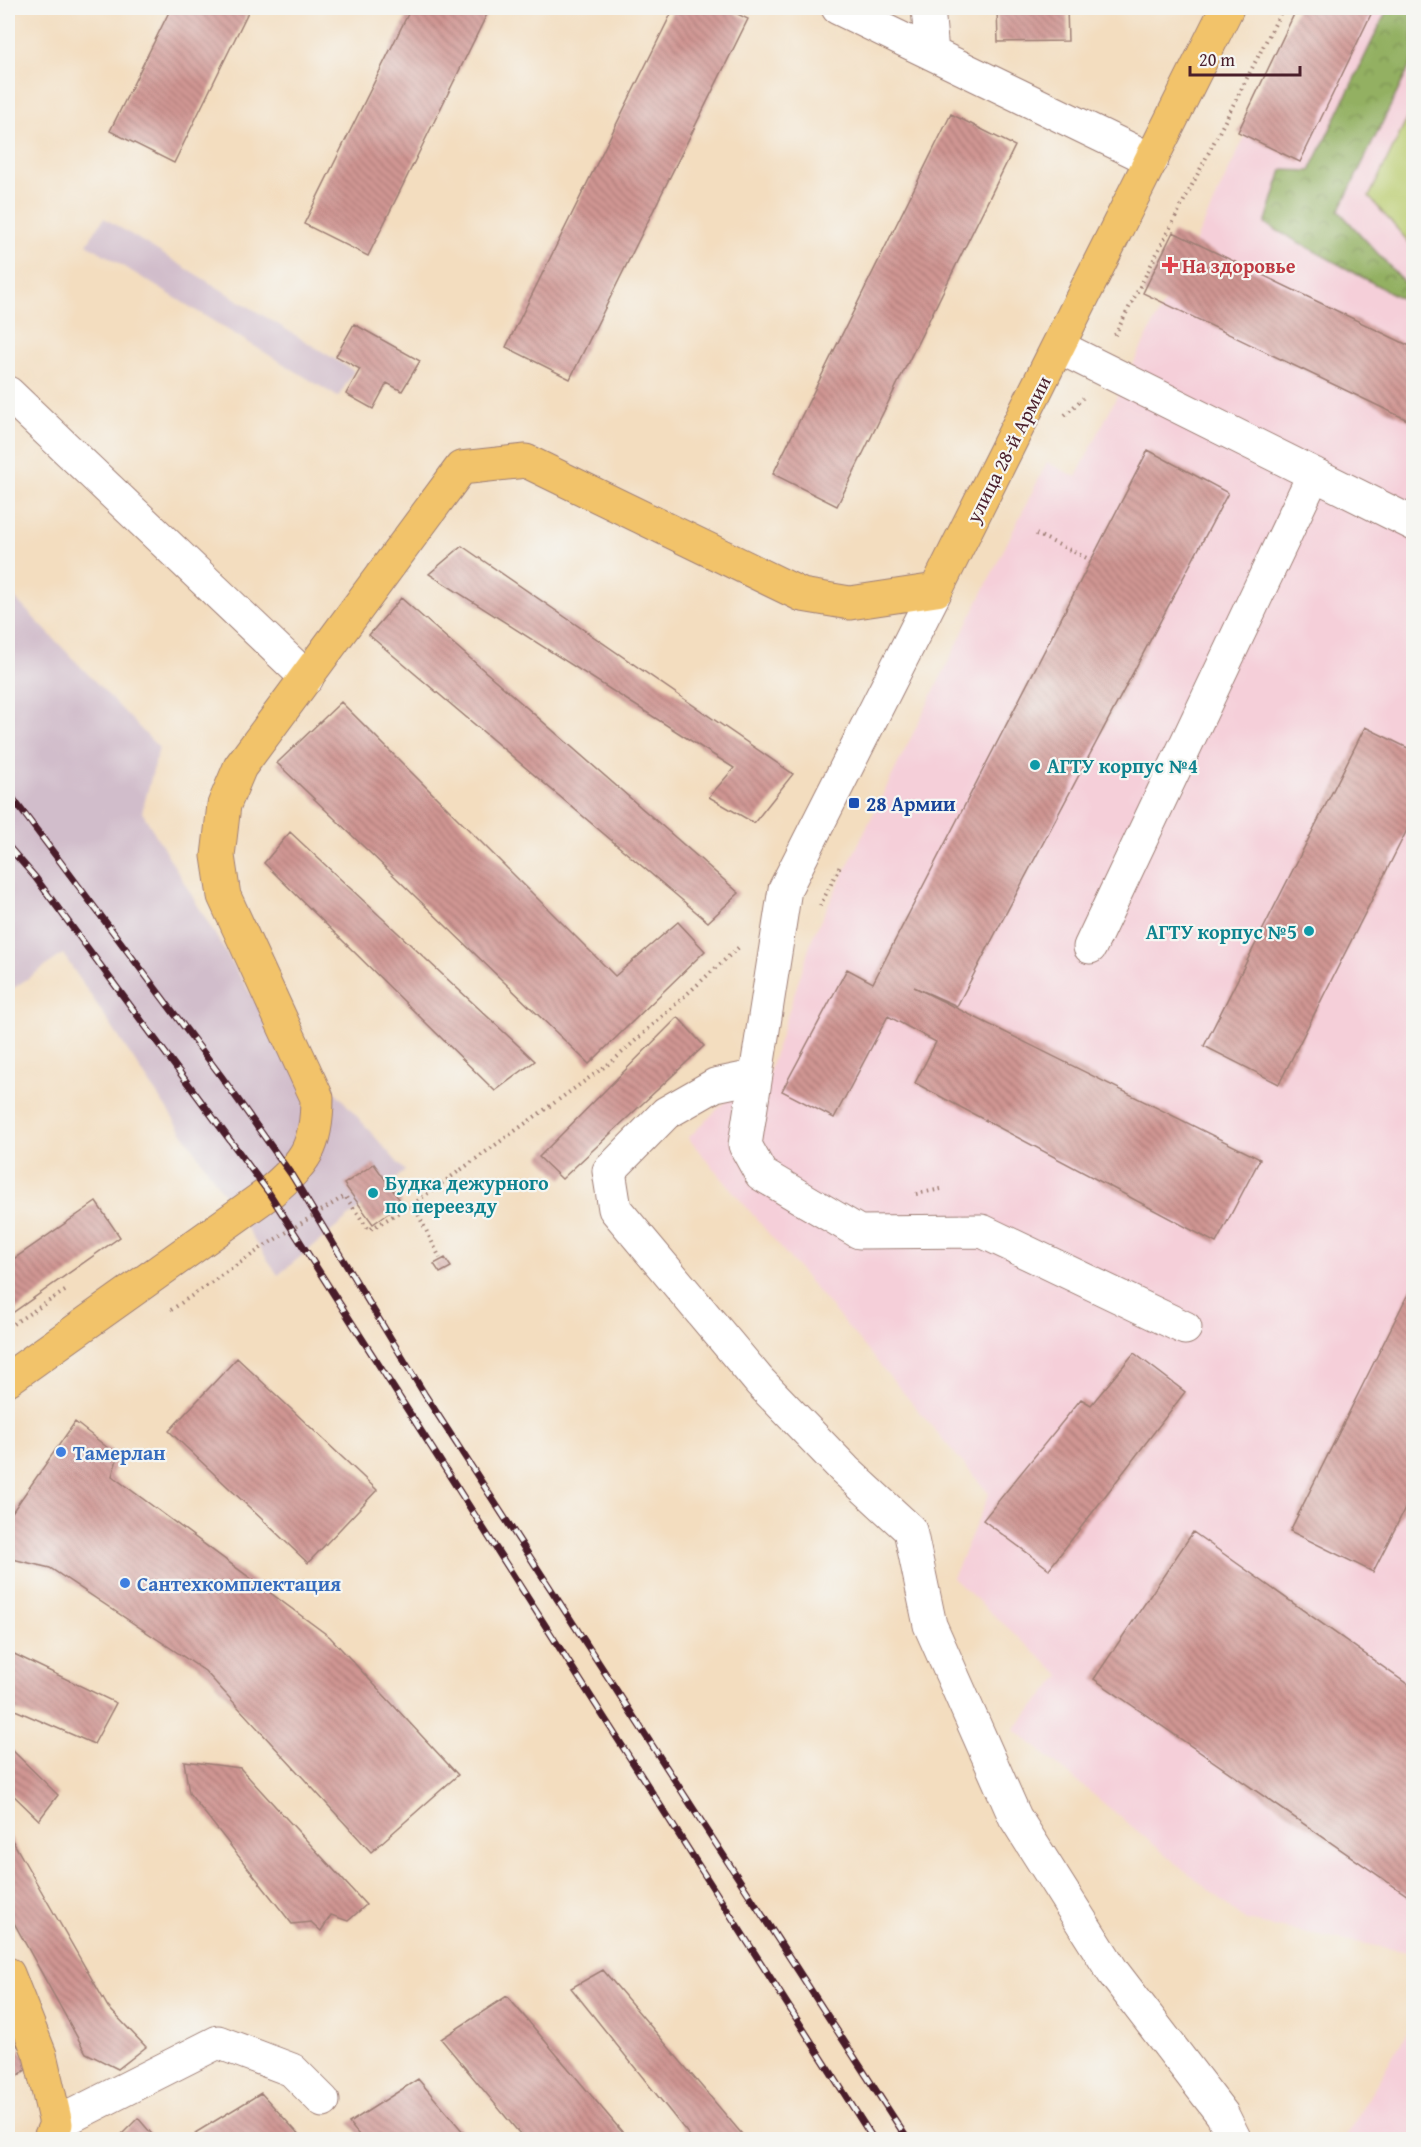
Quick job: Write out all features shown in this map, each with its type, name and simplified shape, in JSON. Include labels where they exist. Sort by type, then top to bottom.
[{"type":"main road","name":"улица 28-й Армии","points":[[936,590],[1227,8]]},
{"type":"main road","points":[[8,1379],[291,1174],[317,1130],[317,1098],[224,896],[218,856],[224,805],[240,767],[461,468],[526,461],[802,595],[850,603],[936,590]]},
{"type":"main road","points":[[8,1974],[40,2055],[53,2132]]},
{"type":"street","points":[[838,8],[1152,160]]},
{"type":"street","points":[[928,8],[933,53]]},
{"type":"street","points":[[1059,347],[1413,524]]},
{"type":"street","points":[[8,393],[307,678]]},
{"type":"street","points":[[1090,947],[1314,474]]},
{"type":"street","name":"улица 28-й Армии","points":[[936,590],[785,889],[745,1145],[761,1174],[859,1232],[982,1231],[1185,1328]]},
{"type":"street","points":[[754,1077],[715,1085],[666,1113],[609,1171],[615,1209],[760,1382],[845,1470],[910,1530],[930,1625],[1015,1816],[1113,1972],[1222,2114],[1235,2139]]},
{"type":"street","points":[[53,2132],[218,2042],[292,2070],[323,2101]]},
{"type":"path","points":[[1061,418],[1082,400],[1283,8]]},
{"type":"path","points":[[1036,534],[1091,560]]},
{"type":"path","points":[[817,913],[843,860]]},
{"type":"path","points":[[165,1314],[266,1245],[345,1196],[369,1230],[413,1204],[614,1060],[747,941]]},
{"type":"path","points":[[907,1195],[941,1189]]},
{"type":"path","points":[[413,1204],[440,1258]]},
{"type":"shaded area","points":[[1297,8],[1413,8],[1413,1953],[1246,1921],[1014,1729],[1061,1676],[953,1578],[989,1494],[688,1138],[734,1093],[760,1100],[813,936],[1047,462],[1076,477],[1164,303],[1143,293],[1173,232],[1195,242],[1245,136],[1238,132]]},
{"type":"shaded area","points":[[104,218],[354,371],[338,397],[87,244]]},
{"type":"shaded area","points":[[8,591],[159,748],[142,812],[253,998],[405,1171],[278,1275],[63,954],[8,992]]},
{"type":"shaded area","points":[[1413,2022],[1413,2139],[1344,2139]]},
{"type":"green space","points":[[1388,8],[1413,8],[1413,60],[1339,211],[1413,292],[1413,305],[1265,224],[1282,170],[1310,171]]},
{"type":"green space","points":[[1413,107],[1414,247],[1369,197]]},
{"type":"building","points":[[171,8],[250,8],[174,163],[110,131]]},
{"type":"building","points":[[411,8],[490,8],[368,256],[304,224]]},
{"type":"building","points":[[674,8],[725,8],[748,19],[570,379],[506,347]]},
{"type":"building","points":[[997,8],[1067,8],[1068,41],[998,42]]},
{"type":"building","points":[[1297,8],[1374,8],[1300,162],[1238,132]]},
{"type":"building","points":[[951,114],[1015,146],[837,506],[773,474]]},
{"type":"building","points":[[1173,232],[1414,348],[1414,423],[1143,293]]},
{"type":"building","points":[[354,324],[420,361],[402,391],[387,383],[373,409],[346,394],[360,369],[336,356]]},
{"type":"building","points":[[1148,450],[1228,493],[957,1006],[914,987],[1260,1159],[1216,1243],[915,1083],[936,1042],[888,1016],[834,1118],[782,1091],[847,969],[873,983]]},
{"type":"building","points":[[462,546],[793,774],[754,823],[709,797],[734,768],[429,574]]},
{"type":"building","points":[[401,598],[739,893],[708,922],[369,635]]},
{"type":"building","points":[[341,702],[615,976],[678,922],[705,951],[589,1064],[277,763]]},
{"type":"building","name":"АГТУ корпус №5","points":[[1365,727],[1414,751],[1414,816],[1279,1084],[1204,1046]]},
{"type":"building","points":[[290,832],[535,1061],[495,1091],[264,863]]},
{"type":"building","points":[[678,1017],[704,1046],[562,1179],[539,1157]]},
{"type":"building","name":"Будка дежурного по переезду","points":[[374,1164],[402,1203],[373,1224],[344,1184]]},
{"type":"building","points":[[96,1202],[120,1237],[8,1316],[8,1263]]},
{"type":"building","points":[[445,1258],[451,1267],[440,1273],[434,1264]]},
{"type":"building","points":[[1414,1282],[1414,1491],[1373,1572],[1290,1531]]},
{"type":"building","points":[[1134,1353],[1185,1392],[1049,1569],[983,1520],[1081,1399],[1091,1405]]},
{"type":"building","points":[[237,1358],[377,1490],[308,1563],[169,1431]]},
{"type":"building","points":[[75,1422],[118,1456],[112,1476],[330,1637],[458,1775],[371,1852],[205,1671],[50,1568],[8,1558],[8,1518]]},
{"type":"building","points":[[1193,1532],[1414,1689],[1414,1900],[1094,1679]]},
{"type":"building","points":[[8,1651],[116,1703],[94,1744],[8,1707]]},
{"type":"building","points":[[8,1746],[58,1795],[39,1820],[8,1790]]},
{"type":"building","points":[[184,1761],[240,1768],[366,1905],[348,1921],[331,1915],[321,1931],[311,1922],[292,1924],[189,1793]]},
{"type":"building","points":[[8,1833],[108,2007],[146,2047],[118,2069],[86,2053],[8,1912]]},
{"type":"building","points":[[603,1970],[747,2140],[693,2140],[571,1988]]},
{"type":"building","points":[[507,1996],[629,2140],[525,2140],[441,2039]]},
{"type":"building","points":[[8,2033],[32,2065],[8,2083]]},
{"type":"building","points":[[418,2079],[470,2140],[363,2140],[349,2123]]},
{"type":"building","points":[[261,2093],[304,2140],[201,2140],[195,2133]]},
{"type":"building","points":[[138,2118],[157,2140],[116,2140]]},
{"type":"railway","points":[[8,792],[221,1076],[291,1174],[425,1395],[908,2140]]},
{"type":"railway","points":[[8,846],[35,877],[269,1193],[874,2140]]},
{"type":"place","name":"На здоровье","points":[[1170,265]]},
{"type":"place","name":"АГТУ корпус №4","points":[[1035,765]]},
{"type":"place","name":"28 Армии","points":[[854,803]]},
{"type":"place","name":"АГТУ корпус №5","points":[[1309,931]]},
{"type":"place","name":"Будка дежурного по переезду","points":[[373,1193]]},
{"type":"place","name":"Тамерлан","points":[[61,1452]]},
{"type":"place","name":"Сантехкомплектация","points":[[125,1583]]}]
